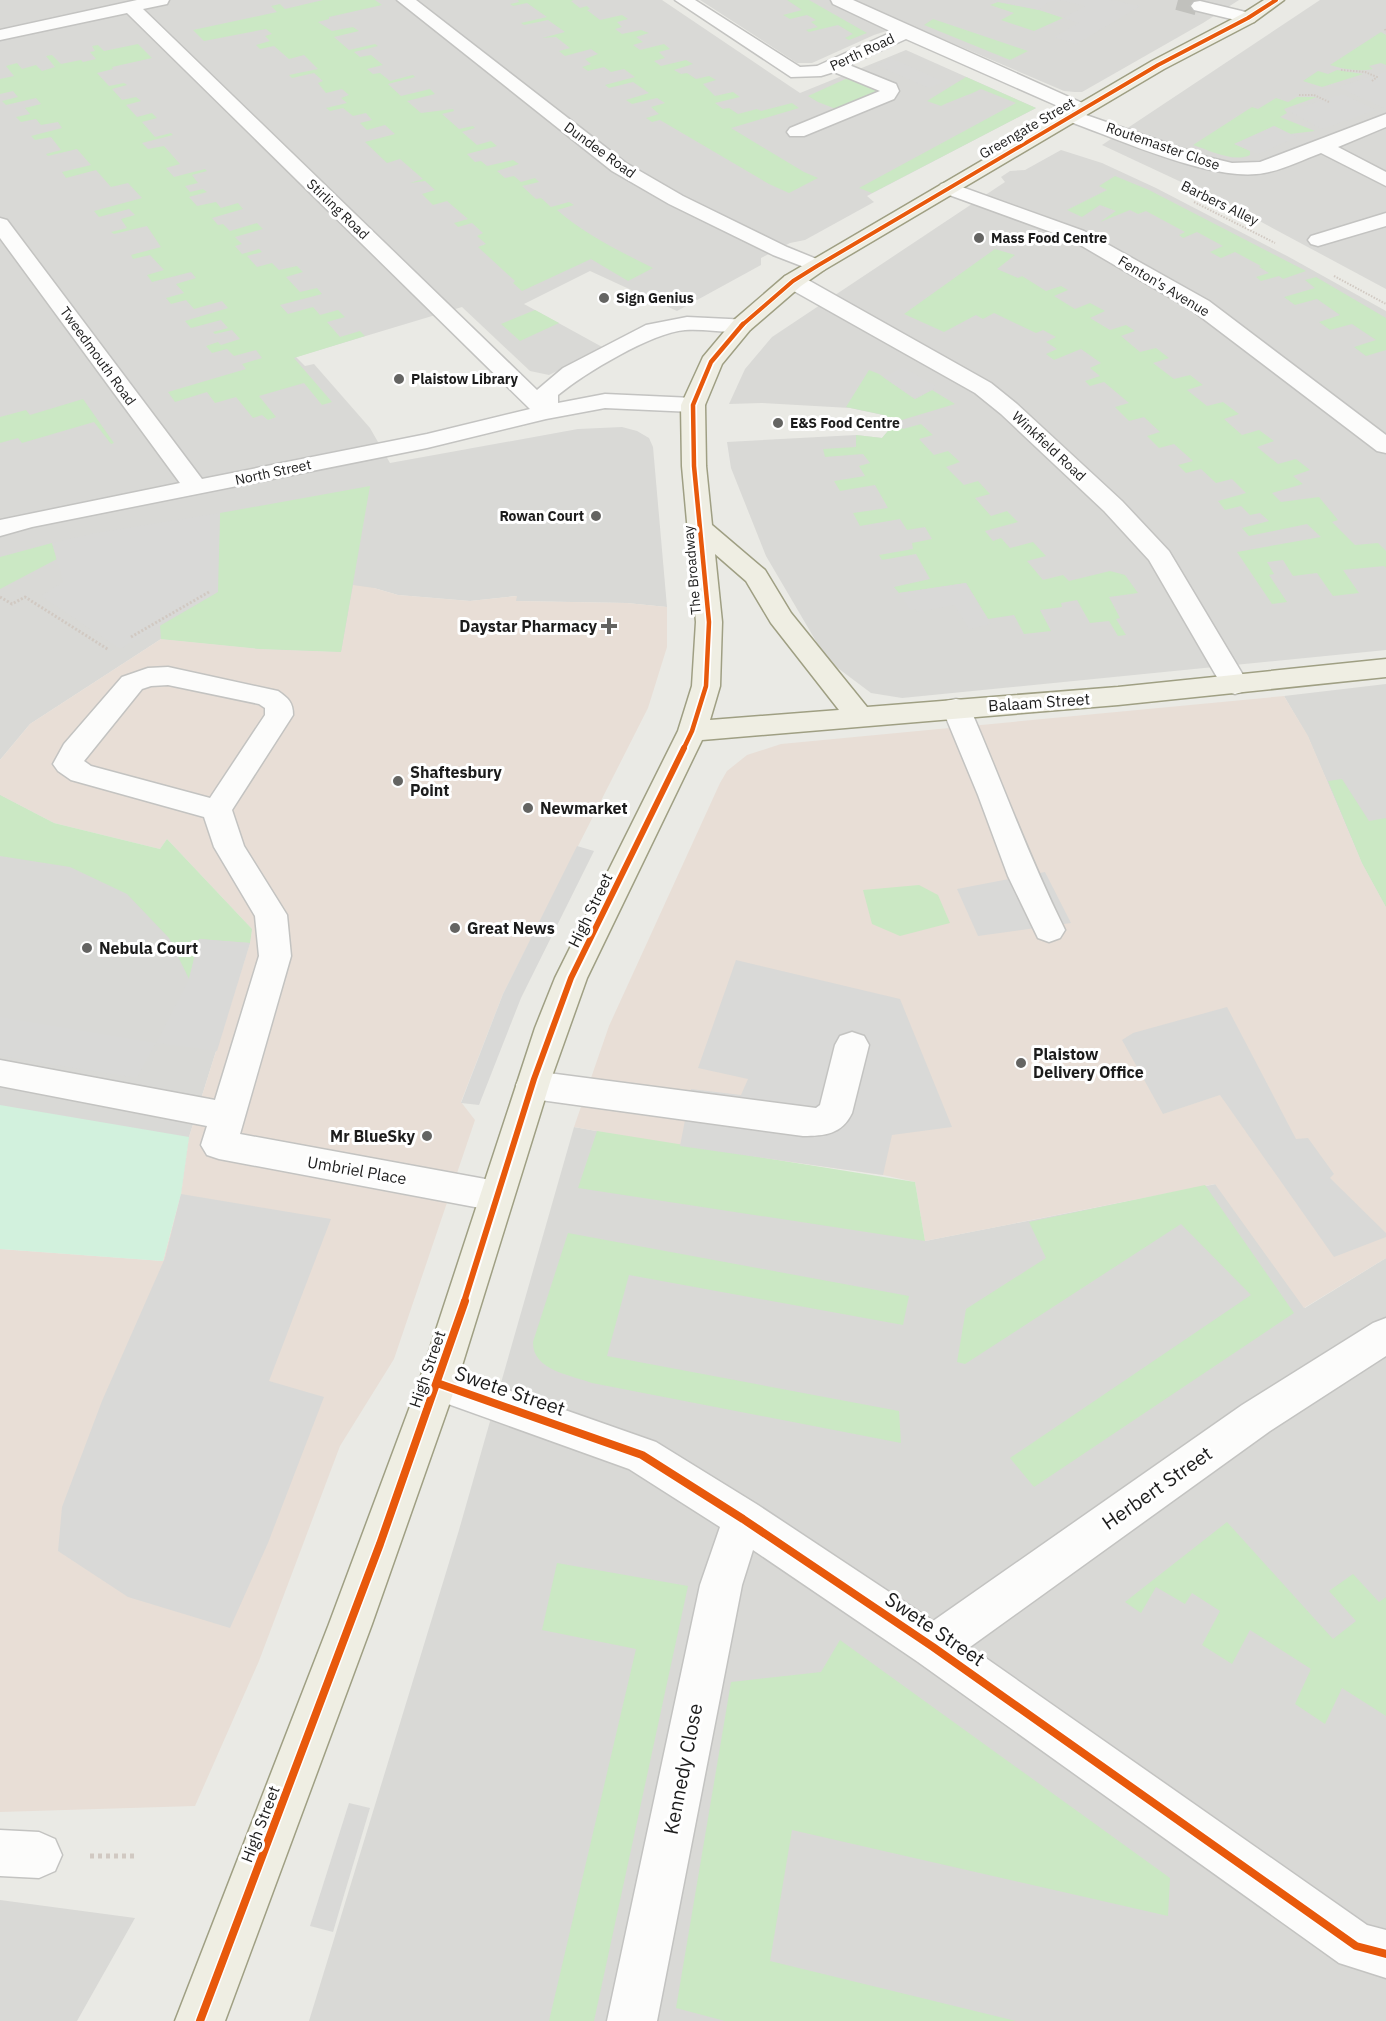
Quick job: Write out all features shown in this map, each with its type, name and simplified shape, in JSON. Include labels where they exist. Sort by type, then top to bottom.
[{"type":"main road","name":"Greengate Street","points":[[793,281],[1173,56],[1248,18],[1276,0]]},
{"type":"main road","points":[[693,405],[711,362],[742,325],[793,281]]},
{"type":"main road","name":"The Broadway","points":[[692,731],[706,686],[709,646],[701,528],[694,466],[693,405]]},
{"type":"main road","points":[[701,528],[756,576],[780,617],[860,717]]},
{"type":"main road","name":"Balaam Street","points":[[692,731],[1235,685],[1386,668]]},
{"type":"main road","name":"High Street","points":[[200,2021],[437,1383],[496,1196],[571,978],[692,731]]},
{"type":"street","points":[[0,35],[71,12],[131,7],[161,0]]},
{"type":"street","name":"Dundee Road","points":[[405,0],[619,166],[676,200],[780,251],[817,266]]},
{"type":"street","name":"Perth Road","points":[[683,0],[797,73],[812,74],[906,32],[1077,112]]},
{"type":"street","points":[[839,0],[906,32]]},
{"type":"street","points":[[1200,6],[1248,18]]},
{"type":"street","name":"Stirling Road","points":[[131,7],[546,412]]},
{"type":"street","points":[[797,132],[890,92],[889,88],[834,65]]},
{"type":"street","name":"Routemaster Close","points":[[1077,112],[1201,162],[1232,169],[1262,168],[1323,147],[1386,120]]},
{"type":"street","points":[[1323,147],[1386,180]]},
{"type":"street","name":"Fenton's Avenue","points":[[948,188],[1077,235],[1201,306],[1386,446]]},
{"type":"street","points":[[1318,240],[1386,219]]},
{"type":"street","name":"Tweedmouth Road","points":[[0,224],[196,488]]},
{"type":"street","name":"Winkfield Road","points":[[793,281],[983,388],[1010,409],[1113,506],[1160,556],[1235,685]]},
{"type":"street","points":[[546,412],[546,393],[571,374],[669,325],[691,322],[742,325]]},
{"type":"street","name":"North Street","points":[[0,528],[30,520],[427,441],[546,412],[605,401],[693,405]]},
{"type":"street","points":[[168,676],[268,697],[279,705],[279,715],[217,810],[81,772],[68,764],[74,751],[132,683],[148,677],[168,676]]},
{"type":"street","points":[[956,708],[993,795],[1023,876],[1049,930]]},
{"type":"street","points":[[217,810],[229,847],[270,915],[275,956],[223,1131]]},
{"type":"street","points":[[533,1085],[803,1122],[823,1122],[835,1113],[852,1045]]},
{"type":"street","name":"Umbriel Place","points":[[0,1073],[223,1131],[496,1196]]},
{"type":"street","name":"Herbert Street","points":[[933,1647],[1256,1418],[1386,1335]]},
{"type":"street","name":"Swete Street","points":[[437,1383],[642,1455],[743,1519],[933,1647],[1356,1946],[1386,1954]]},
{"type":"street","name":"Kennedy Close","points":[[632,2021],[721,1585],[743,1519]]},
{"type":"path","points":[[1341,70],[1367,73],[1377,77],[1372,81]]},
{"type":"path","points":[[1367,73],[1375,71]]},
{"type":"path","points":[[1299,95],[1314,95],[1322,92]]},
{"type":"path","points":[[1314,95],[1332,103],[1326,105]]},
{"type":"path","points":[[1327,272],[1386,304]]},
{"type":"path","points":[[125,640],[209,592]]},
{"type":"path","points":[[0,597],[12,604],[25,597],[109,650],[116,646]]},
{"type":"shaded area","points":[[0,0],[662,0],[800,93],[906,50],[1036,108],[867,196],[874,202],[805,240],[790,243],[761,258],[761,265],[677,311],[590,271],[524,304],[604,348],[549,375],[530,371],[462,307],[296,357],[305,366],[314,364],[370,428],[390,463],[578,429],[622,427],[637,431],[649,438],[653,447],[667,607],[627,603],[516,601],[516,596],[470,601],[398,595],[374,588],[341,652],[260,649],[161,639],[30,724],[0,760]]},
{"type":"shaded area","points":[[700,0],[1239,0],[1082,92],[1075,92],[1064,91],[908,24],[874,35],[812,63],[797,63]]},
{"type":"shaded area","points":[[991,0],[1059,0],[1048,2],[1039,10]]},
{"type":"shaded area","points":[[1059,0],[1111,0],[1140,6],[1076,44],[1054,37],[1079,23],[1063,18],[1086,6]]},
{"type":"shaded area","points":[[1320,0],[1386,0],[1386,289],[1226,203],[1102,145]]},
{"type":"shaded area","points":[[891,58],[944,82],[929,88],[876,65]]},
{"type":"shaded area","points":[[1386,71],[1386,109],[1338,87],[1382,73]]},
{"type":"shaded area","points":[[1342,94],[1376,110],[1322,129],[1289,111]]},
{"type":"shaded area","points":[[1274,126],[1297,137],[1258,154],[1234,144]]},
{"type":"shaded area","points":[[1061,150],[1102,163],[1156,188],[1289,257],[1386,311],[1386,650],[902,698],[871,693],[827,660],[766,556],[731,468],[727,442],[856,435],[882,438],[893,425],[888,423],[883,415],[850,408],[762,403],[729,404],[745,369],[772,337],[1005,182],[1001,177],[1010,171],[1025,170]]},
{"type":"shaded area","points":[[903,367],[937,387],[915,399],[883,377]]},
{"type":"shaded area","points":[[220,513],[218,592],[120,649],[41,596],[63,582],[52,543],[96,533]]},
{"type":"shaded area","points":[[966,583],[991,624],[969,629],[954,605],[917,612],[915,609],[910,610],[899,593]]},
{"type":"shaded area","points":[[353,585],[398,595],[470,601],[517,596],[516,601],[627,603],[667,607],[667,647],[648,708],[503,994],[461,1102],[475,1120],[394,1359],[340,1446],[259,1661],[195,1806],[0,1812],[0,1249],[163,1261],[181,1194],[189,1137],[250,943],[252,929],[167,839],[160,849],[54,823],[0,795],[0,760],[30,724],[161,639],[260,649],[341,652]]},
{"type":"shaded area","points":[[1386,684],[1386,907],[1362,863],[1308,737],[1284,696]]},
{"type":"shaded area","points":[[1284,696],[1308,736],[1362,863],[1386,907],[1386,1258],[1304,1308],[1215,1184],[925,1241],[915,1182],[883,1175],[680,1146],[574,1127],[609,1026],[720,783],[727,771],[747,755],[781,744]]},
{"type":"shaded area","points":[[0,795],[252,929],[250,943],[189,1137],[181,1194],[0,1249]]},
{"type":"shaded area","points":[[577,846],[594,851],[521,998],[479,1105],[461,1103],[503,994]]},
{"type":"shaded area","points":[[1045,872],[1071,923],[978,936],[957,889]]},
{"type":"shaded area","points":[[199,939],[250,943],[217,1051],[156,1043],[189,979]]},
{"type":"shaded area","points":[[736,960],[900,999],[952,1127],[892,1135],[883,1175],[680,1146],[691,1089],[741,1095],[748,1079],[698,1068]]},
{"type":"shaded area","points":[[1227,1007],[1296,1139],[1308,1138],[1334,1174],[1330,1178],[1386,1233],[1386,1237],[1334,1257],[1220,1095],[1163,1114],[1122,1040],[1133,1033]]},
{"type":"shaded area","points":[[0,1017],[156,1043],[137,1078],[0,1056]]},
{"type":"shaded area","points":[[574,1127],[680,1146],[925,1241],[1216,1184],[1305,1308],[1386,1258],[1386,2021],[309,2021],[459,1530]]},
{"type":"shaded area","points":[[181,1194],[331,1219],[269,1381],[324,1397],[268,1543],[230,1628],[128,1597],[58,1551],[62,1507],[102,1401],[165,1258]]},
{"type":"shaded area","points":[[349,1803],[370,1808],[333,1932],[310,1926]]},
{"type":"shaded area","points":[[0,1900],[135,1918],[77,2021],[0,2021]]},
{"type":"green space","points":[[323,0],[375,0],[382,5],[329,17],[329,19],[318,22],[332,31],[353,27],[359,31],[334,37],[349,50],[375,44],[378,46],[354,52],[360,57],[371,55],[383,65],[367,69],[373,74],[380,73],[390,81],[413,75],[415,77],[388,84],[401,96],[430,89],[435,94],[407,101],[421,113],[453,109],[454,111],[442,114],[459,129],[473,126],[475,128],[462,132],[477,145],[491,141],[497,146],[467,154],[475,162],[481,161],[487,166],[513,160],[519,164],[497,171],[505,178],[514,176],[521,182],[535,178],[539,182],[522,186],[536,199],[541,198],[551,207],[569,202],[574,205],[557,210],[591,235],[653,268],[628,281],[591,259],[522,291],[513,283],[515,281],[478,247],[486,244],[477,236],[483,233],[472,223],[458,227],[454,223],[468,219],[447,201],[433,205],[422,194],[435,190],[425,181],[410,183],[423,179],[400,159],[387,163],[365,142],[395,134],[385,125],[367,130],[360,123],[372,120],[366,113],[353,116],[343,108],[330,111],[326,108],[347,103],[341,98],[349,95],[342,89],[326,93],[318,83],[323,81],[314,73],[292,78],[289,75],[318,69],[304,55],[289,59],[274,46],[260,49],[256,45],[270,41],[265,36],[272,34],[266,29],[204,41],[193,30],[277,12],[271,6],[280,4],[285,9]]},
{"type":"green space","points":[[518,0],[574,0],[571,1],[580,8],[587,6],[590,9],[587,10],[600,20],[622,15],[628,19],[617,22],[622,27],[615,29],[622,34],[641,30],[649,33],[636,37],[643,42],[633,45],[640,50],[664,44],[670,49],[659,52],[665,58],[654,61],[661,66],[686,60],[693,64],[674,70],[681,74],[687,73],[696,79],[709,76],[716,80],[703,84],[715,96],[733,92],[740,97],[715,103],[723,109],[729,108],[738,114],[792,103],[799,108],[731,128],[818,178],[789,193],[769,184],[660,120],[652,122],[646,118],[659,114],[651,107],[665,103],[657,98],[632,104],[626,100],[649,93],[633,82],[609,88],[605,85],[635,77],[624,69],[611,72],[604,67],[588,71],[582,67],[591,64],[585,59],[598,54],[591,49],[565,56],[559,51],[570,48],[556,37],[542,38],[565,32],[548,20],[524,25],[521,23],[547,17],[527,3],[513,6],[510,4],[519,2]]},
{"type":"green space","points":[[787,0],[809,0],[867,33],[849,40],[845,38],[853,34],[838,25],[809,32],[806,30],[818,27],[811,22],[816,20],[807,15],[790,19],[783,15],[802,10]]},
{"type":"green space","points":[[998,2],[1039,10],[1063,18],[1034,31],[1001,20],[1014,13],[990,5]]},
{"type":"green space","points":[[933,19],[1028,51],[1010,60],[924,25]]},
{"type":"green space","points":[[1381,32],[1386,35],[1386,65],[1381,63],[1369,66],[1373,69],[1362,70],[1330,65]]},
{"type":"green space","points":[[138,44],[152,58],[112,67],[113,69],[97,73],[109,86],[124,83],[127,85],[112,89],[122,100],[136,97],[141,101],[126,105],[137,117],[152,113],[157,118],[142,122],[155,137],[171,133],[173,135],[142,143],[148,149],[164,146],[180,164],[166,168],[174,177],[205,169],[207,171],[192,175],[198,183],[185,186],[190,192],[203,189],[207,192],[189,197],[197,206],[216,202],[221,208],[238,203],[243,209],[212,218],[218,225],[223,224],[230,231],[257,223],[263,229],[235,237],[242,244],[235,246],[242,254],[259,249],[262,252],[247,256],[257,267],[272,263],[279,270],[297,266],[303,272],[286,277],[300,292],[317,288],[322,294],[280,305],[288,314],[313,307],[320,315],[338,310],[345,317],[327,322],[340,337],[360,331],[365,336],[294,358],[332,402],[322,405],[304,383],[259,396],[276,417],[268,420],[262,415],[253,418],[236,397],[215,403],[207,392],[175,402],[168,392],[246,369],[242,364],[262,358],[256,350],[234,356],[227,349],[212,353],[206,346],[218,342],[221,345],[240,339],[232,330],[215,334],[213,332],[228,328],[221,320],[191,328],[185,321],[228,308],[222,301],[194,309],[186,300],[171,304],[166,298],[184,293],[176,284],[196,278],[191,272],[152,282],[147,275],[164,270],[150,255],[133,259],[131,255],[161,247],[147,226],[114,234],[111,232],[127,228],[121,219],[135,215],[129,209],[99,217],[94,211],[142,198],[128,183],[111,187],[96,170],[66,178],[62,172],[91,165],[77,149],[48,156],[46,154],[61,150],[51,137],[35,140],[31,136],[62,128],[58,122],[41,125],[36,119],[21,122],[16,117],[30,114],[25,108],[41,104],[36,98],[6,105],[2,101],[18,97],[13,91],[0,94],[0,79],[14,76],[6,66],[17,63],[22,69],[36,65],[42,71],[55,67],[46,56],[52,55],[61,64],[81,60],[83,62],[96,59],[90,52],[95,51],[92,46],[98,45],[104,51]]},
{"type":"green space","points":[[1337,70],[1363,74],[1322,87],[1303,81],[1318,71],[1328,74]]},
{"type":"green space","points":[[850,77],[878,89],[877,95],[841,111],[808,96]]},
{"type":"green space","points":[[966,77],[1036,108],[872,193],[859,188],[1016,103],[981,89],[941,106],[927,101]]},
{"type":"green space","points":[[1297,97],[1317,97],[1284,109],[1287,113],[1280,117],[1315,131],[1290,134],[1274,126],[1235,144],[1250,151],[1250,155],[1236,158],[1193,145],[1252,107],[1258,109],[1276,98],[1288,102]]},
{"type":"green space","points":[[1115,176],[1149,190],[1306,271],[1283,279],[1279,276],[1261,281],[1256,277],[1269,273],[1259,267],[1261,266],[1235,252],[1221,258],[1210,252],[1223,246],[1197,232],[1183,238],[1179,235],[1185,232],[1146,211],[1138,214],[1130,210],[1100,222],[1116,211],[1100,205],[1082,217],[1067,210],[1107,190],[1099,186]]},
{"type":"green space","points":[[995,249],[1015,255],[997,269],[1018,278],[1022,276],[1046,291],[1061,286],[1068,290],[1054,296],[1075,309],[1090,303],[1105,311],[1090,318],[1110,330],[1126,325],[1135,331],[1121,336],[1140,352],[1156,348],[1169,358],[1153,363],[1174,379],[1190,375],[1203,385],[1187,390],[1207,406],[1223,402],[1239,414],[1224,419],[1242,435],[1259,430],[1274,441],[1257,447],[1278,464],[1296,459],[1310,470],[1293,476],[1303,484],[1272,493],[1281,502],[1319,497],[1338,520],[1332,522],[1355,545],[1378,543],[1386,551],[1386,568],[1384,566],[1343,570],[1359,593],[1333,596],[1317,573],[1293,576],[1283,560],[1267,562],[1274,574],[1269,575],[1287,602],[1272,604],[1237,552],[1321,537],[1307,524],[1249,536],[1242,528],[1269,521],[1260,513],[1250,515],[1241,506],[1225,510],[1218,501],[1246,493],[1232,479],[1216,483],[1201,469],[1186,473],[1178,465],[1193,461],[1174,444],[1159,448],[1147,436],[1160,432],[1144,417],[1129,421],[1115,407],[1129,403],[1104,382],[1090,386],[1085,381],[1100,376],[1090,368],[1101,363],[1081,349],[1054,360],[1046,354],[1057,349],[1046,342],[1056,337],[1043,330],[1036,333],[994,313],[983,319],[976,315],[944,332],[904,314]]},
{"type":"green space","points":[[1316,277],[1386,318],[1386,350],[1366,356],[1354,347],[1376,340],[1352,324],[1330,330],[1319,322],[1340,315],[1317,299],[1295,305],[1284,297],[1315,288],[1305,280]]},
{"type":"green space","points":[[535,310],[559,323],[520,341],[501,324]]},
{"type":"green space","points":[[869,370],[879,374],[915,399],[932,390],[955,404],[895,422],[903,429],[921,424],[933,435],[919,439],[934,455],[948,451],[960,462],[946,467],[964,485],[978,481],[990,494],[975,498],[991,516],[1007,511],[1018,522],[985,531],[993,541],[1001,538],[1010,548],[1033,542],[1046,556],[1027,561],[1043,580],[1063,575],[1069,581],[1110,571],[1125,575],[1138,593],[1109,597],[1120,618],[1116,619],[1126,635],[1118,636],[1109,621],[1090,623],[1077,600],[1061,603],[1062,607],[1040,610],[1051,631],[1024,634],[1014,615],[988,619],[966,583],[899,593],[894,587],[930,579],[916,554],[882,560],[879,555],[913,549],[912,543],[932,539],[925,527],[907,530],[900,519],[860,526],[853,513],[888,508],[875,485],[840,491],[834,481],[865,476],[859,466],[870,463],[863,454],[825,457],[823,449],[856,447],[856,435],[882,438],[893,425],[888,423],[884,415],[846,407]]},
{"type":"green space","points":[[83,399],[114,443],[111,444],[94,422],[22,443],[18,438],[0,443],[0,417],[26,410],[30,415]]},
{"type":"green space","points":[[370,486],[341,652],[260,649],[161,639],[160,625],[217,592],[220,513]]},
{"type":"green space","points":[[52,543],[57,559],[0,589],[0,557]]},
{"type":"green space","points":[[1342,779],[1369,821],[1386,818],[1386,907],[1362,863],[1328,781]]},
{"type":"green space","points":[[0,795],[54,823],[160,849],[167,839],[252,929],[250,943],[199,939],[189,979],[169,938],[127,894],[70,867],[0,856]]},
{"type":"green space","points":[[919,885],[938,895],[950,923],[900,936],[872,924],[863,890]]},
{"type":"green space","points":[[0,1105],[189,1137],[181,1194],[163,1261],[0,1249]]},
{"type":"green space","points":[[597,1131],[915,1182],[925,1241],[578,1188]]},
{"type":"green space","points":[[1205,1185],[1294,1313],[1034,1487],[1010,1458],[1251,1295],[1181,1224],[965,1364],[957,1362],[966,1309],[1046,1258],[1029,1222]]},
{"type":"green space","points":[[568,1233],[909,1296],[903,1325],[629,1275],[607,1356],[899,1411],[901,1443],[592,1383],[563,1374],[545,1365],[534,1351],[533,1342]]},
{"type":"green space","points":[[1227,1522],[1333,1639],[1356,1621],[1329,1591],[1353,1574],[1379,1602],[1386,1597],[1386,1716],[1342,1688],[1325,1724],[1295,1704],[1311,1669],[1250,1630],[1232,1664],[1202,1645],[1220,1611],[1192,1593],[1185,1604],[1156,1587],[1141,1613],[1125,1602]]},
{"type":"green space","points":[[557,1563],[688,1586],[594,2021],[549,2021],[636,1649],[542,1630]]},
{"type":"green space","points":[[840,1640],[1170,1878],[1168,1916],[792,1830],[770,1961],[1016,2021],[725,2021],[676,2008],[731,1682],[821,1672]]},
{"type":"tunnel","points":[[1178,0],[1200,6]]},
{"type":"cycle path","points":[[200,2021],[409,1465],[552,1028],[571,978],[692,731],[706,686],[709,622],[694,466],[693,405],[711,362],[742,325],[793,281],[1158,65],[1248,18],[1276,0]]},
{"type":"cycle path","points":[[437,1383],[642,1455],[743,1519],[933,1647],[1356,1946],[1386,1954]]},
{"type":"place","name":"Mass Food Centre","points":[[979,238]]},
{"type":"place","name":"Sign Genius","points":[[604,298]]},
{"type":"place","name":"Plaistow Library","points":[[399,379]]},
{"type":"place","name":"E&S Food Centre","points":[[778,423]]},
{"type":"place","name":"Rowan Court","points":[[596,516]]},
{"type":"place","name":"Daystar Pharmacy","points":[[609,626]]},
{"type":"place","name":"Shaftesbury Point","points":[[398,781]]},
{"type":"place","name":"Newmarket","points":[[528,808]]},
{"type":"place","name":"Great News","points":[[455,928]]},
{"type":"place","name":"Nebula Court","points":[[87,948]]},
{"type":"place","name":"Plaistow Delivery Office","points":[[1021,1063]]},
{"type":"place","name":"Mr BlueSky","points":[[427,1136]]}]
